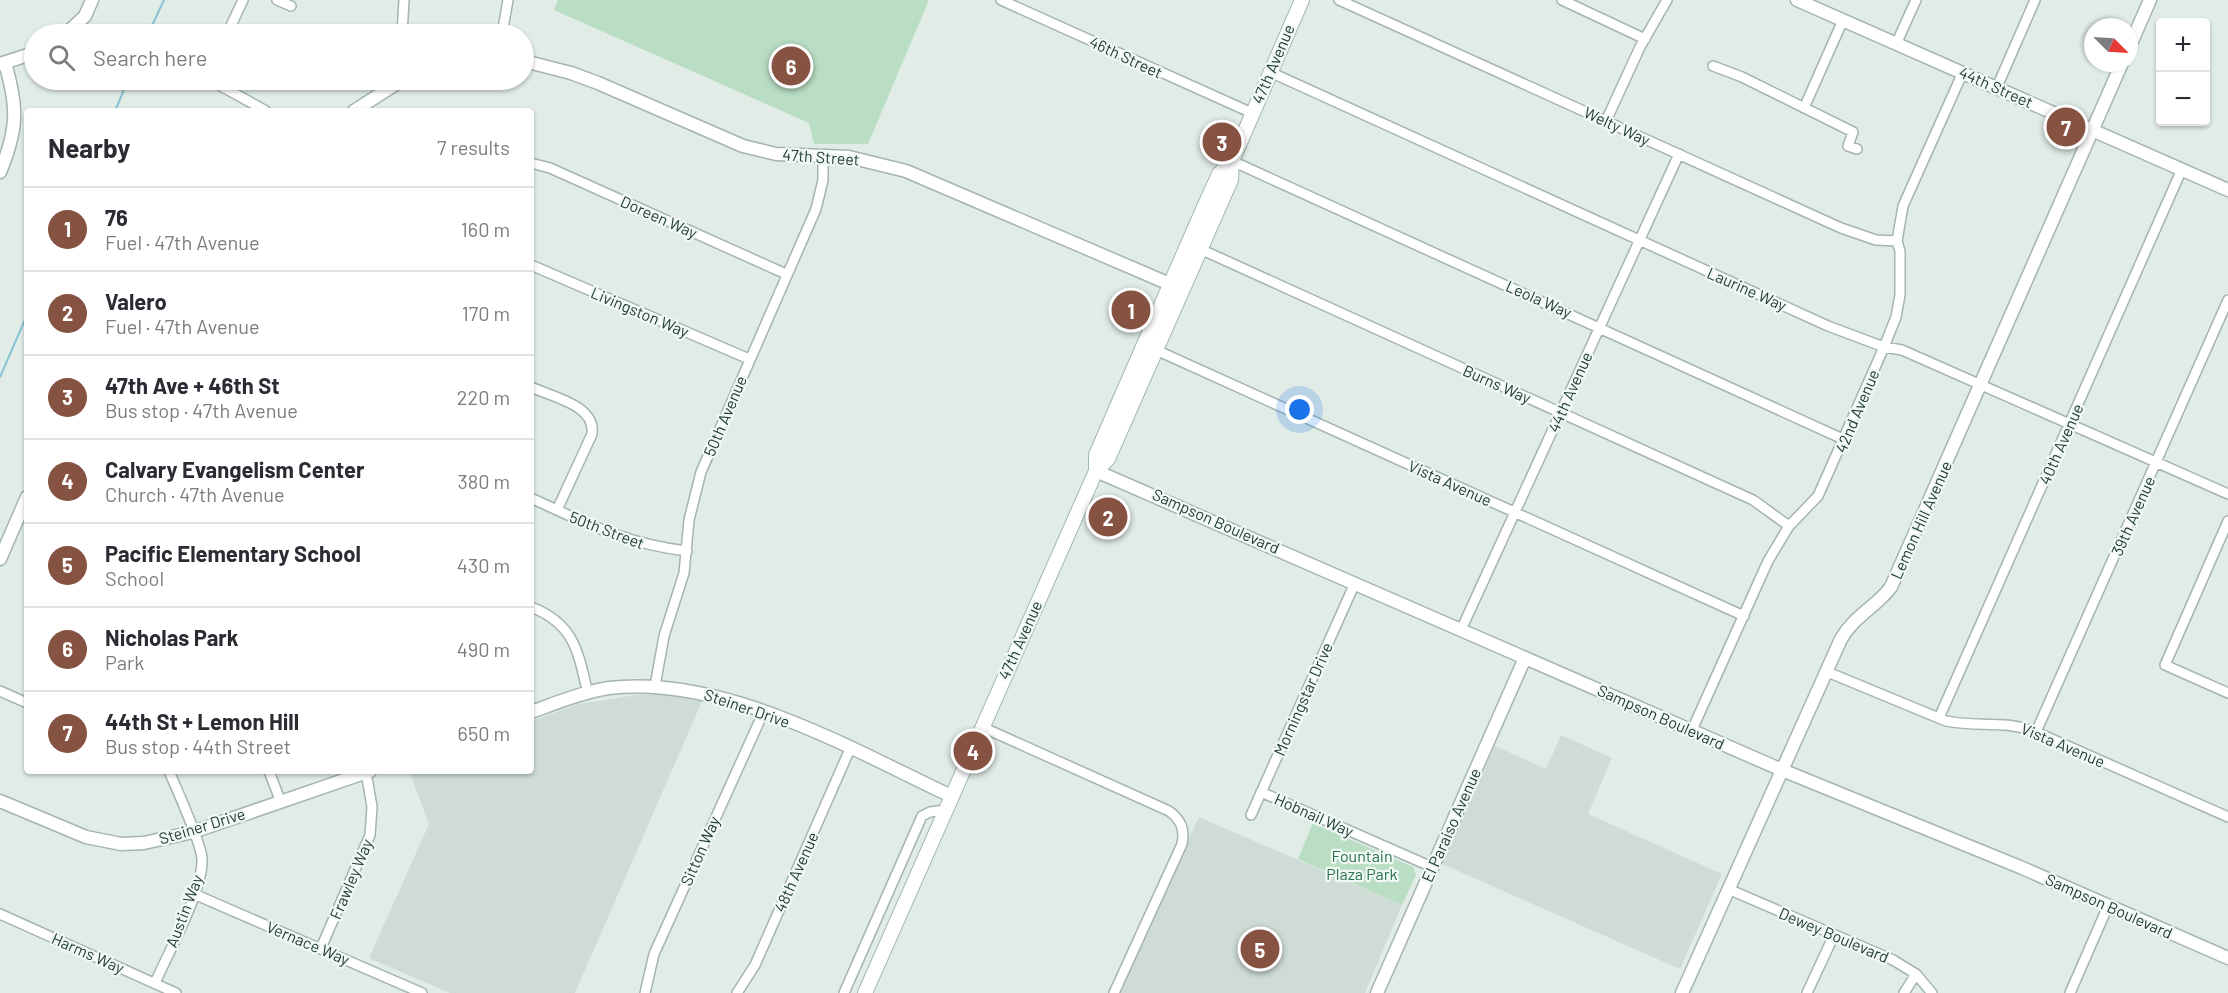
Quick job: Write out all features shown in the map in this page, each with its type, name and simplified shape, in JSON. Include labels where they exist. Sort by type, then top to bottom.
[{"type":"main road","name":"47th Avenue","points":[[1096,471],[1096,455],[1176,287],[1200,249],[1231,180],[1232,161],[1302,0]]},
{"type":"main road","name":"47th Avenue","points":[[865,993],[1096,471],[1108,459],[1156,350],[1176,287],[1220,174],[1232,161]]},
{"type":"street","points":[[77,24],[86,16],[92,0]]},
{"type":"street","points":[[232,24],[243,0]]},
{"type":"street","points":[[277,0],[291,6]]},
{"type":"street","points":[[403,24],[404,0]]},
{"type":"street","points":[[504,24],[508,0]]},
{"type":"street","name":"46th Street","points":[[1001,0],[1252,113]]},
{"type":"street","name":"Welty Way","points":[[1339,0],[1842,228],[1876,240],[1897,242]]},
{"type":"street","points":[[1562,0],[1645,39]]},
{"type":"street","points":[[1606,121],[1645,39],[1667,0]]},
{"type":"street","points":[[1897,42],[1916,0]]},
{"type":"street","points":[[1996,87],[2035,0]]},
{"type":"street","points":[[2138,27],[2150,0]]},
{"type":"street","name":"44th Street","points":[[1803,1],[2228,190]]},
{"type":"street","points":[[1804,108],[1843,20]]},
{"type":"street","points":[[0,172],[13,140],[16,113],[14,94],[3,63],[24,56]]},
{"type":"street","name":"47th Street","points":[[534,64],[598,83],[743,146],[776,154],[869,160],[906,171],[1176,287]]},
{"type":"street","points":[[1713,66],[1742,77],[1853,132],[1848,146],[1857,149]]},
{"type":"street","name":"Laurine Way","points":[[1270,72],[1828,326],[1884,347],[1902,350],[2228,494]]},
{"type":"street","name":"42nd Avenue","points":[[1692,730],[1768,561],[1790,526],[1818,496],[1845,440],[1884,347],[1896,317],[1900,295],[1900,251],[1897,242],[1907,196],[1963,72]]},
{"type":"street","name":"Lemon Hill Avenue","points":[[1682,993],[1825,671],[1853,620],[1885,596],[1891,587],[2118,72]]},
{"type":"street","points":[[228,90],[261,108]]},
{"type":"street","points":[[359,108],[387,90]]},
{"type":"street","name":"44th Avenue","points":[[1461,630],[1678,154]]},
{"type":"street","name":"50th Avenue","points":[[655,686],[664,636],[680,590],[693,502],[701,472],[820,196],[824,156]]},
{"type":"street","name":"Leola Way","points":[[1232,161],[1600,326],[1845,440]]},
{"type":"street","name":"Doreen Way","points":[[534,164],[550,168],[786,274]]},
{"type":"street","name":"40th Avenue","points":[[1939,718],[2182,169]]},
{"type":"street","points":[[1200,249],[1198,240],[1217,194],[1220,174]]},
{"type":"street","name":"Burns Way","points":[[1200,249],[1753,500],[1790,526]]},
{"type":"street","name":"Livingston Way","points":[[534,265],[749,359]]},
{"type":"street","name":"39th Avenue","points":[[2036,732],[2228,300]]},
{"type":"street","name":"Vista Avenue","points":[[1156,350],[1744,616]]},
{"type":"street","points":[[534,388],[584,411],[592,421],[592,434],[557,510]]},
{"type":"street","name":"Sampson Boulevard","points":[[1096,471],[1782,770],[2020,867],[2228,958]]},
{"type":"street","name":"50th Street","points":[[534,499],[621,538],[649,546],[687,551]]},
{"type":"street","points":[[0,560],[24,504]]},
{"type":"street","points":[[2228,520],[2166,665],[2228,693]]},
{"type":"street","name":"Morningstar Drive","points":[[1251,815],[1355,583]]},
{"type":"street","points":[[534,609],[556,620],[569,634],[577,650],[588,694]]},
{"type":"street","name":"El Paraiso Avenue","points":[[1377,993],[1525,658]]},
{"type":"street","name":"Vista Avenue","points":[[1825,671],[1939,718],[1964,724],[2011,724],[2036,732],[2228,817]]},
{"type":"street","name":"Steiner Drive","points":[[534,711],[606,689],[655,686],[714,695],[764,711],[850,748],[951,796]]},
{"type":"street","points":[[0,691],[24,703]]},
{"type":"street","name":"Sitton Way","points":[[645,993],[647,974],[654,954],[764,711]]},
{"type":"street","points":[[982,727],[1169,811],[1180,821],[1183,832],[1182,844],[1114,993]]},
{"type":"street","name":"48th Avenue","points":[[740,990],[755,965],[850,748]]},
{"type":"street","name":"Austin Way","points":[[155,983],[194,894],[202,864],[202,855],[170,774]]},
{"type":"street","points":[[270,774],[280,801]]},
{"type":"street","name":"Steiner Drive","points":[[0,801],[63,829],[100,841],[144,843],[193,832],[362,774]]},
{"type":"street","name":"Frawley Way","points":[[321,948],[370,835],[372,807],[368,774]]},
{"type":"street","name":"Hobnail Way","points":[[1261,792],[1432,867]]},
{"type":"street","points":[[844,993],[922,816],[930,812],[945,810]]},
{"type":"street","name":"Dewey Boulevard","points":[[1728,889],[1893,960],[1916,974],[1932,993]]},
{"type":"street","name":"Vernace Way","points":[[194,894],[422,993]]},
{"type":"street","points":[[2070,993],[2108,906]]},
{"type":"street","name":"Harms Way","points":[[0,914],[176,993]]},
{"type":"street","points":[[1807,993],[1834,935]]},
{"type":"street","points":[[1904,993],[1916,974]]},
{"type":"street","points":[[740,990],[752,993]]},
{"type":"shaded area","points":[[636,695],[672,695],[703,699],[575,993],[450,993],[369,958],[429,824],[410,774],[534,774],[534,720],[579,704]]},
{"type":"shaded area","points":[[1561,735],[1612,758],[1588,814],[1722,874],[1680,969],[1442,864],[1495,746],[1546,769]]},
{"type":"shaded area","points":[[1199,817],[1402,905],[1365,993],[1115,993]]},
{"type":"green space","points":[[558,0],[929,0],[868,144],[814,144],[809,123],[554,10]]},
{"type":"green space","name":"Fountain Plaza Park","points":[[1313,823],[1413,867],[1416,875],[1402,905],[1298,859]]},
{"type":"waterway","points":[[153,24],[164,0]]},
{"type":"waterway","points":[[116,108],[124,90]]},
{"type":"waterway","points":[[0,377],[24,322]]},
{"type":"place","name":"Nicholas Park","points":[[791,66]]},
{"type":"place","name":"44th St + Lemon Hill","points":[[2066,127]]},
{"type":"place","name":"47th Ave + 46th St","points":[[1222,142]]},
{"type":"place","name":"76","points":[[1131,310]]},
{"type":"place","name":"Valero","points":[[1108,517]]},
{"type":"place","name":"Calvary Evangelism Center","points":[[973,751]]},
{"type":"place","name":"Pacific Elementary School","points":[[1260,949]]}]
